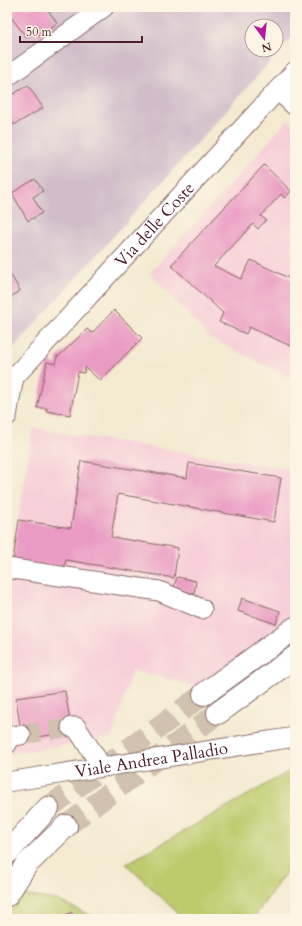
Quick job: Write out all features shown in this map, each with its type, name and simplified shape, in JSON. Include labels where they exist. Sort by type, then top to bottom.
[{"type":"highway","points":[[204,694],[295,628]]},
{"type":"highway","points":[[218,713],[295,657]]},
{"type":"highway","points":[[7,853],[48,808]]},
{"type":"highway","points":[[7,895],[26,866],[66,826]]},
{"type":"street","points":[[7,77],[104,7]]},
{"type":"street","name":"Via delle Coste","points":[[10,381],[295,71]]},
{"type":"street","points":[[278,90],[295,106]]},
{"type":"street","points":[[7,416],[10,381]]},
{"type":"street","points":[[7,568],[159,591],[202,609]]},
{"type":"street","points":[[71,727],[76,726],[102,767]]},
{"type":"street","name":"Viale Andrea Palladio","points":[[7,782],[295,737]]},
{"type":"shaded area","points":[[7,7],[295,7],[295,34],[284,46],[284,18],[244,18],[244,58],[273,58],[7,355]]},
{"type":"shaded area","points":[[288,120],[295,126],[295,380],[210,338],[150,273]]},
{"type":"shaded area","points":[[33,428],[295,470],[295,618],[198,687],[132,670],[112,738],[7,754],[7,576],[9,576]]},
{"type":"green space","points":[[295,768],[295,859],[253,919],[184,919],[126,864]]},
{"type":"green space","points":[[15,894],[57,900],[98,919],[7,919],[7,907]]},
{"type":"building","points":[[7,7],[46,7],[57,23],[39,36],[35,32],[27,38],[7,12]]},
{"type":"building","points":[[28,85],[43,108],[14,125],[7,114],[7,98]]},
{"type":"building","points":[[264,165],[291,191],[285,198],[281,194],[261,216],[266,220],[258,229],[253,224],[214,266],[241,279],[251,260],[295,281],[295,348],[249,327],[246,334],[219,322],[223,313],[171,265]]},
{"type":"building","points":[[35,179],[43,191],[33,197],[42,213],[28,221],[12,193]]},
{"type":"building","points":[[7,268],[20,291],[7,299]]},
{"type":"building","points":[[114,310],[142,338],[100,381],[85,367],[84,373],[78,372],[70,415],[46,411],[47,408],[37,408],[47,362],[56,364],[57,356],[59,356],[87,329],[92,333]]},
{"type":"building","points":[[81,461],[187,478],[189,463],[281,478],[274,522],[118,494],[111,537],[178,548],[174,578],[66,560],[64,569],[13,560],[19,520],[71,528]]},
{"type":"building","points":[[177,577],[196,581],[194,594],[174,587]]},
{"type":"building","points":[[242,598],[280,611],[276,624],[238,611]]},
{"type":"building","points":[[65,691],[72,732],[22,739],[16,698]]},
{"type":"building","points":[[71,912],[76,919],[60,919]]},
{"type":"tunnel","points":[[48,808],[204,694]]},
{"type":"tunnel","points":[[66,826],[218,713]]},
{"type":"tunnel","points":[[21,735],[71,727]]}]
